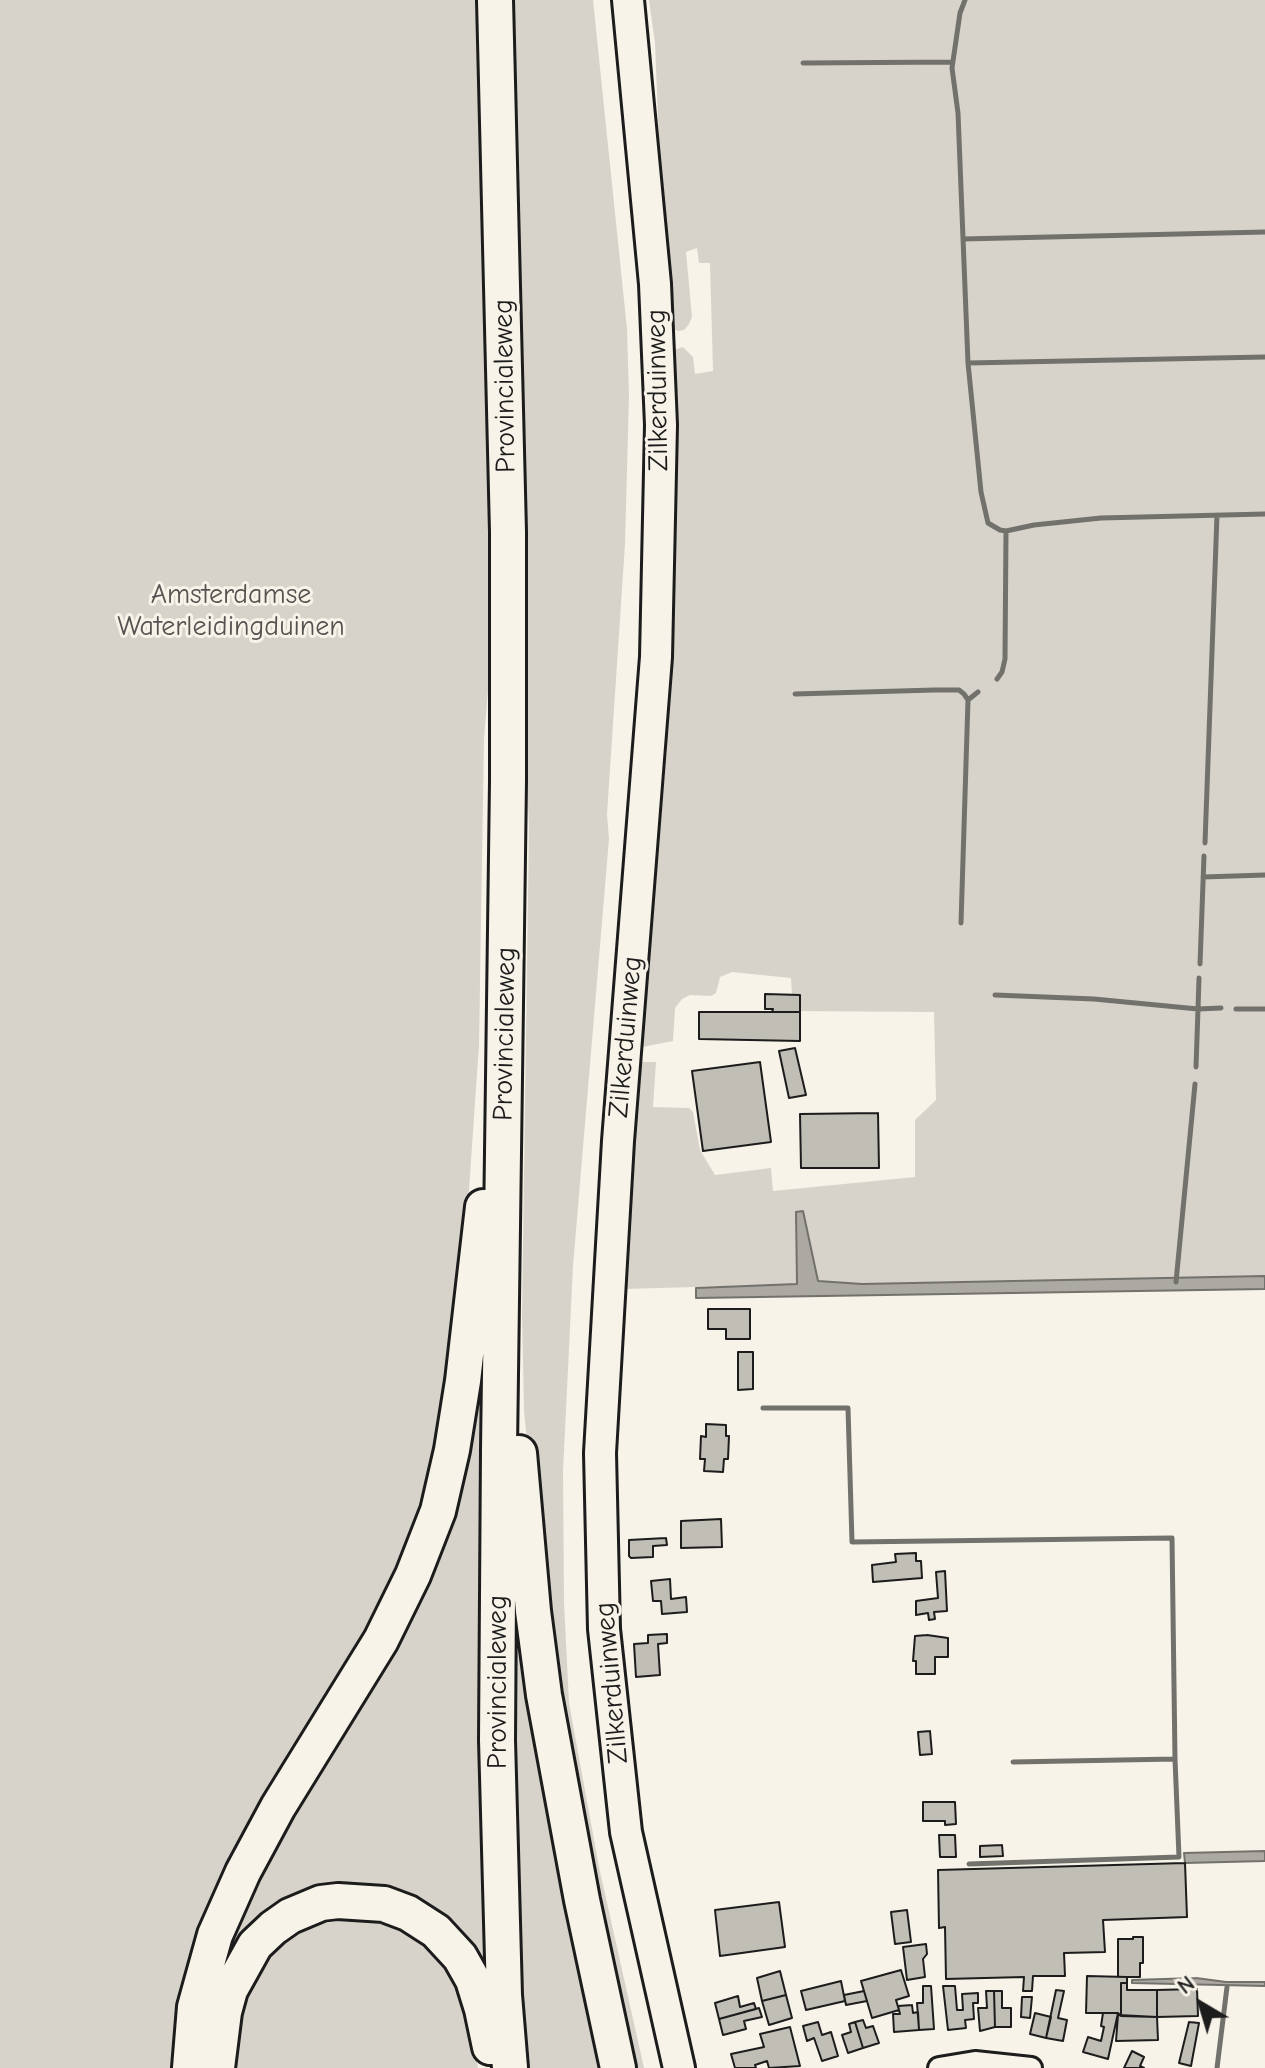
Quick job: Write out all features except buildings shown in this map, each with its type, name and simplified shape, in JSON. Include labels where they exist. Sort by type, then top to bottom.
[{"type":"main road","name":"Provincialeweg","points":[[495,0],[508,532],[497,1740],[504,1995],[510,2068]]},
{"type":"main road","points":[[190,2068],[201,1976],[220,1922],[278,1807],[381,1640],[413,1575],[438,1511],[461,1395],[484,1198],[505,1084]]},
{"type":"main road","points":[[502,1290],[514,1369],[525,1534],[544,1695],[582,1900],[618,2068]]},
{"type":"main road","points":[[217,2068],[230,1990],[255,1945],[273,1928],[304,1909],[321,1903],[360,1900],[384,1904],[408,1913],[449,1943],[473,1980],[493,2068]]},
{"type":"street","name":"Zilkerduinweg","points":[[628,0],[655,284],[661,425],[656,657],[618,1141],[600,1482],[604,1629],[626,1832],[679,2068]]},
{"type":"street","points":[[939,2068],[975,2062],[1031,2068]]},
{"type":"green space","name":"Amsterdamse Waterleidingduinen","points":[[0,0],[479,0],[499,560],[484,738],[479,1045],[465,1248],[448,1370],[432,1453],[414,1522],[384,1597],[359,1643],[267,1789],[223,1877],[180,2068],[0,2068]]},
{"type":"green space","points":[[513,0],[593,0],[627,329],[629,396],[625,544],[607,814],[609,839],[573,1266],[563,1471],[564,1602],[569,1703],[599,1867],[644,2068],[633,2068],[572,1779],[534,1519],[524,1410],[522,1315],[529,825],[522,673],[522,321]]},
{"type":"green space","points":[[649,0],[1265,0],[1265,1276],[862,1284],[818,1281],[803,1212],[796,1212],[798,1284],[625,1289],[639,1062],[656,1062],[653,1107],[689,1108],[693,1112],[700,1150],[715,1175],[771,1168],[773,1191],[915,1177],[915,1120],[936,1100],[934,1012],[793,1011],[791,978],[732,972],[720,977],[716,993],[711,996],[690,995],[675,1008],[673,1041],[642,1047],[667,749],[668,358],[674,350],[683,347],[693,357],[695,374],[713,371],[710,263],[699,263],[697,248],[686,252],[692,317],[684,330],[678,331],[666,321],[655,43]]},
{"type":"green space","points":[[487,1214],[495,2041],[447,1936],[322,1899],[203,2023],[219,1943],[409,1594]]},
{"type":"green space","points":[[513,1466],[612,2068],[526,2068],[516,1960],[513,1863]]},
{"type":"green space","points":[[355,1919],[374,1921],[407,1933],[435,1956],[458,1992],[473,2038],[478,2068],[232,2068],[238,2021],[245,1997],[263,1962],[289,1938],[304,1930],[319,1924]]},
{"type":"shaded area","points":[[803,1211],[818,1281],[862,1284],[1265,1276],[1265,1289],[696,1298],[696,1288],[797,1284],[796,1212]]},
{"type":"shaded area","points":[[1265,1851],[1265,1861],[1185,1863],[1184,1853]]},
{"type":"shaded area","points":[[1196,1978],[1265,1982],[1265,1986],[1132,1983],[1132,1980]]},
{"type":"waterway","points":[[965,0],[960,13],[952,68],[958,113],[968,363],[981,492],[988,523],[1006,531],[1101,518],[1265,514]]},
{"type":"waterway","points":[[803,63],[953,62]]},
{"type":"waterway","points":[[963,239],[1265,232]]},
{"type":"waterway","points":[[968,363],[1265,357]]},
{"type":"waterway","points":[[1205,843],[1217,515]]},
{"type":"waterway","points":[[997,679],[1005,659],[1006,531]]},
{"type":"waterway","points":[[795,694],[934,690],[959,690],[964,694],[968,700],[961,923]]},
{"type":"waterway","points":[[968,700],[978,692]]},
{"type":"waterway","points":[[1200,964],[1204,856]]},
{"type":"waterway","points":[[1203,877],[1265,875]]},
{"type":"waterway","points":[[995,995],[1094,999],[1198,1009],[1199,978]]},
{"type":"waterway","points":[[1196,1067],[1198,1009],[1221,1008]]},
{"type":"waterway","points":[[1236,1009],[1265,1009]]},
{"type":"waterway","points":[[1176,1282],[1195,1084]]},
{"type":"waterway","points":[[763,1408],[848,1408],[852,1542],[1172,1538],[1179,1857],[969,1864]]},
{"type":"waterway","points":[[1013,1762],[1175,1759]]},
{"type":"waterway","points":[[1217,2068],[1227,1987]]}]
